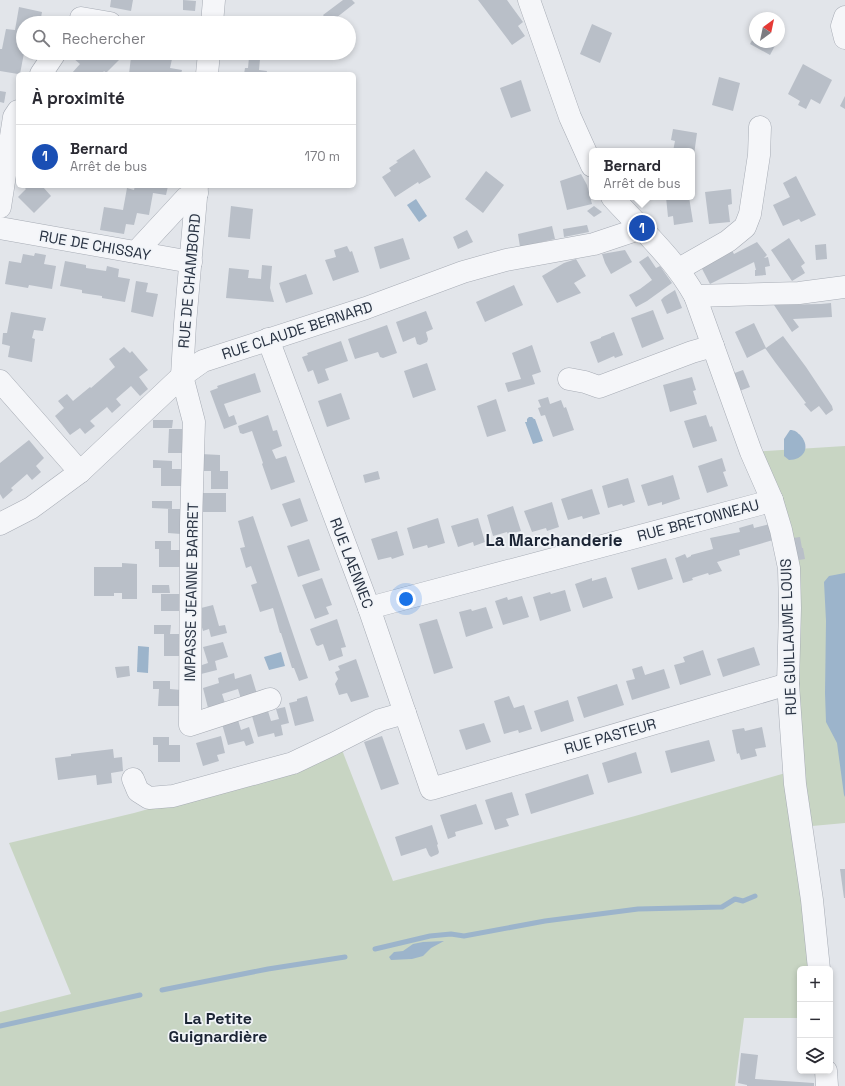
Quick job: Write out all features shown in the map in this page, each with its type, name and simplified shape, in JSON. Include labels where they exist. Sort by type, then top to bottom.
[{"type":"street","points":[[213,16],[214,0]]},
{"type":"street","points":[[529,0],[570,117],[589,160]]},
{"type":"street","points":[[845,17],[842,26],[845,38]]},
{"type":"street","points":[[42,72],[50,60]]},
{"type":"street","points":[[207,72],[208,60]]},
{"type":"street","points":[[0,207],[14,117],[16,114]]},
{"type":"street","points":[[679,269],[728,241],[745,227],[750,214],[758,163],[760,127]]},
{"type":"street","points":[[136,252],[186,198],[197,190]]},
{"type":"street","name":"RUE DE CHAMBORD","points":[[182,376],[197,190]]},
{"type":"street","name":"RUE GUILLAUME LOUIS","points":[[615,200],[679,269],[689,284],[695,296],[751,452],[772,500],[781,530],[789,568],[790,608],[788,684],[796,794],[812,900],[819,966]]},
{"type":"street","name":"RUE DE CHISSAY","points":[[0,228],[191,262]]},
{"type":"street","name":"RUE CLAUDE BERNARD","points":[[0,524],[31,508],[80,472],[182,376],[204,361],[366,308],[463,272],[506,260],[594,244],[642,228]]},
{"type":"street","points":[[695,296],[799,293],[845,287]]},
{"type":"street","name":"RUE LAENNEC","points":[[268,339],[369,608],[431,789]]},
{"type":"street","points":[[569,379],[585,382],[599,387],[692,352],[713,346]]},
{"type":"street","name":"IMPASSE JEANNE BARRET","points":[[182,376],[194,422],[191,523],[190,725],[270,699]]},
{"type":"street","points":[[0,381],[80,472]]},
{"type":"street","name":"RUE BRETONNEAU","points":[[369,608],[772,500]]},
{"type":"street","name":"RUE PASTEUR","points":[[431,789],[788,684]]},
{"type":"street","points":[[133,778],[138,791],[149,798],[173,796],[293,763],[380,720],[405,712]]},
{"type":"street","points":[[826,1074],[827,1086]]},
{"type":"green space","points":[[845,446],[845,823],[801,827],[790,608],[751,452]]},
{"type":"green space","points":[[342,750],[393,881],[635,816],[789,772],[808,923],[808,966],[797,966],[797,1018],[744,1018],[735,1086],[0,1086],[0,1012],[71,994],[9,843],[134,813],[293,769]]},
{"type":"water","points":[[416,199],[427,216],[419,222],[407,205]]},
{"type":"water","points":[[529,417],[535,419],[543,441],[533,444],[525,422],[527,422]]},
{"type":"water","points":[[790,430],[793,430],[801,436],[804,440],[805,449],[802,456],[789,460],[784,456],[784,439]]},
{"type":"water","points":[[845,573],[845,797],[837,743],[826,722],[826,621],[824,582],[829,576]]},
{"type":"water","points":[[138,646],[149,647],[148,673],[137,672]]},
{"type":"water","points":[[281,652],[285,666],[269,670],[264,657]]},
{"type":"water","points":[[444,941],[431,948],[423,956],[412,959],[391,960],[389,957],[394,952],[403,951],[413,944]]},
{"type":"building","points":[[111,0],[133,0],[131,11],[110,7]]},
{"type":"building","points":[[183,0],[196,1],[195,11],[183,10]]},
{"type":"building","points":[[343,0],[352,0],[355,3],[339,16],[323,15]]},
{"type":"building","points":[[478,0],[507,0],[523,22],[518,26],[525,36],[512,45]]},
{"type":"building","points":[[19,7],[42,12],[41,16],[17,16]]},
{"type":"building","points":[[16,24],[16,60],[23,60],[20,72],[16,72],[16,74],[0,71],[0,49],[2,49],[6,29],[15,30]]},
{"type":"building","points":[[592,24],[612,33],[600,63],[580,54]]},
{"type":"building","points":[[757,48],[774,48],[770,55]]},
{"type":"building","points":[[75,60],[119,60],[107,72],[73,72],[80,64]]},
{"type":"building","points":[[131,60],[172,60],[170,68],[182,70],[182,72],[129,72]]},
{"type":"building","points":[[249,60],[260,60],[259,70],[267,71],[244,72],[245,68],[248,68]]},
{"type":"building","points":[[803,64],[832,80],[820,104],[811,99],[806,109],[798,105],[800,101],[788,94]]},
{"type":"building","points":[[719,77],[740,83],[733,111],[712,105]]},
{"type":"building","points":[[521,80],[531,111],[511,118],[500,88]]},
{"type":"building","points":[[0,91],[6,92],[4,103],[0,102]]},
{"type":"building","points":[[845,96],[845,109],[840,106]]},
{"type":"building","points":[[673,129],[697,133],[695,148],[674,148],[675,141],[671,140]]},
{"type":"building","points":[[414,149],[431,177],[419,184],[418,182],[395,197],[382,177],[391,171],[389,168],[398,162],[396,161]]},
{"type":"building","points":[[486,171],[504,185],[483,213],[465,199]]},
{"type":"building","points":[[581,174],[587,185],[589,200],[591,200],[592,204],[567,210],[560,181]]},
{"type":"building","points":[[796,176],[816,215],[801,222],[799,219],[783,226],[773,205],[790,197],[783,183]]},
{"type":"building","points":[[25,188],[44,188],[51,196],[34,213],[18,197],[26,189]]},
{"type":"building","points":[[127,188],[134,190],[134,188],[168,188],[166,195],[153,193],[149,215],[137,213],[134,225],[126,224],[124,234],[100,230],[104,207],[123,210]]},
{"type":"building","points":[[731,189],[732,204],[728,205],[730,222],[709,224],[705,192]]},
{"type":"building","points":[[666,200],[689,200],[693,222],[674,225],[673,216],[668,217]]},
{"type":"building","points":[[231,206],[253,209],[250,239],[228,237]]},
{"type":"building","points":[[594,206],[602,212],[594,217],[587,211]]},
{"type":"building","points":[[587,225],[589,232],[564,237],[563,229]]},
{"type":"building","points":[[552,226],[555,239],[520,247],[518,234]]},
{"type":"building","points":[[467,230],[473,242],[458,249],[453,237]]},
{"type":"building","points":[[403,238],[410,259],[380,269],[374,247]]},
{"type":"building","points":[[789,238],[805,263],[801,266],[805,273],[792,281],[771,250]]},
{"type":"building","points":[[757,242],[767,255],[764,258],[768,257],[770,266],[765,267],[766,275],[755,276],[756,270],[754,262],[710,284],[700,265],[730,247],[734,254]]},
{"type":"building","points":[[826,244],[827,259],[816,260],[815,245]]},
{"type":"building","points":[[347,246],[350,252],[352,251],[359,272],[333,281],[325,260],[336,257],[334,250]]},
{"type":"building","points":[[625,250],[632,262],[611,274],[602,254]]},
{"type":"building","points":[[35,253],[46,255],[44,264],[56,266],[52,289],[29,285],[28,288],[5,284],[9,261],[21,263],[23,254],[34,256]]},
{"type":"building","points":[[648,256],[656,268],[660,266],[672,283],[636,307],[629,295],[652,280],[639,262]]},
{"type":"building","points":[[576,259],[586,276],[574,283],[581,293],[557,303],[542,276],[564,263]]},
{"type":"building","points":[[65,261],[86,265],[86,268],[106,271],[107,266],[119,269],[118,277],[130,279],[125,302],[102,298],[102,296],[82,293],[82,290],[60,286]]},
{"type":"building","points":[[262,265],[272,266],[270,288],[274,302],[226,298],[229,268],[249,270],[248,278],[261,279]]},
{"type":"building","points":[[306,274],[313,294],[286,303],[279,283]]},
{"type":"building","points":[[136,281],[148,283],[146,292],[158,294],[153,317],[131,312]]},
{"type":"building","points":[[514,285],[523,305],[485,322],[476,302]]},
{"type":"building","points":[[675,290],[682,308],[667,314],[661,300]]},
{"type":"building","points":[[831,303],[832,317],[793,319],[799,327],[792,332],[774,305],[821,304]]},
{"type":"building","points":[[653,310],[664,339],[642,348],[631,318]]},
{"type":"building","points":[[426,311],[433,329],[426,332],[428,339],[427,342],[420,345],[417,344],[415,337],[403,342],[396,322]]},
{"type":"building","points":[[11,312],[46,318],[43,331],[34,330],[32,338],[35,339],[32,362],[8,357],[10,346],[2,344],[3,333],[7,333]]},
{"type":"building","points":[[754,323],[766,348],[783,336],[806,367],[832,406],[833,410],[826,415],[819,406],[811,412],[765,348],[747,358],[735,332]]},
{"type":"building","points":[[387,325],[397,353],[383,358],[380,357],[378,352],[355,359],[348,339]]},
{"type":"building","points":[[614,332],[623,355],[615,358],[614,356],[598,363],[590,342]]},
{"type":"building","points":[[341,341],[348,361],[325,369],[329,380],[318,384],[313,370],[308,372],[302,357],[308,355],[307,353]]},
{"type":"building","points":[[532,345],[541,372],[532,375],[535,384],[508,392],[505,383],[521,379],[512,353]]},
{"type":"building","points":[[124,347],[130,353],[132,351],[148,370],[139,377],[148,389],[140,396],[131,386],[116,399],[121,405],[112,413],[107,407],[90,421],[95,426],[85,434],[80,428],[70,435],[55,416],[64,408],[58,401],[67,394],[73,401],[90,387],[91,388],[115,367],[109,359]]},
{"type":"building","points":[[427,363],[436,390],[413,398],[404,371]]},
{"type":"building","points":[[743,370],[750,387],[737,392],[729,375]]},
{"type":"building","points":[[255,373],[261,392],[224,404],[229,417],[234,415],[237,424],[224,429],[210,391],[218,388],[217,386]]},
{"type":"building","points":[[692,377],[696,390],[693,391],[697,404],[670,412],[663,385]]},
{"type":"building","points":[[341,393],[350,419],[327,427],[318,401]]},
{"type":"building","points":[[548,397],[550,404],[561,400],[564,408],[566,407],[574,430],[553,437],[545,415],[541,416],[538,408],[541,407],[538,400]]},
{"type":"building","points":[[496,399],[506,431],[487,437],[477,406]]},
{"type":"building","points":[[268,415],[273,431],[277,430],[282,446],[272,450],[276,459],[286,456],[295,482],[271,490],[252,431],[243,434],[240,433],[238,426]]},
{"type":"building","points":[[706,415],[710,427],[712,426],[717,441],[693,448],[684,421]]},
{"type":"building","points":[[153,420],[173,420],[172,428],[153,428]]},
{"type":"building","points":[[169,429],[182,429],[182,453],[168,453]]},
{"type":"building","points":[[29,440],[44,458],[36,466],[41,472],[32,480],[27,474],[11,488],[13,490],[3,499],[0,494],[0,463]]},
{"type":"building","points":[[201,454],[220,455],[220,471],[228,471],[228,489],[211,489],[211,471],[200,471]]},
{"type":"building","points":[[722,458],[726,471],[723,472],[728,486],[707,493],[698,466]]},
{"type":"building","points":[[153,460],[172,461],[172,469],[182,469],[182,486],[161,486],[161,468],[153,468]]},
{"type":"building","points":[[378,471],[380,479],[365,483],[363,475]]},
{"type":"building","points":[[673,475],[680,499],[662,505],[662,502],[648,506],[641,485]]},
{"type":"building","points":[[628,478],[635,502],[623,506],[622,504],[608,508],[602,486]]},
{"type":"building","points":[[592,489],[600,514],[583,519],[582,516],[568,520],[561,499]]},
{"type":"building","points":[[201,493],[226,493],[226,512],[203,512]]},
{"type":"building","points":[[300,498],[308,521],[291,527],[282,504]]},
{"type":"building","points":[[152,501],[172,501],[172,509],[152,508]]},
{"type":"building","points":[[552,502],[559,527],[547,531],[546,528],[532,532],[524,511]]},
{"type":"building","points":[[513,506],[521,531],[508,534],[507,532],[493,536],[487,515]]},
{"type":"building","points":[[168,509],[181,509],[181,534],[168,533]]},
{"type":"building","points":[[253,516],[308,678],[299,681],[294,668],[292,668],[273,608],[260,612],[251,585],[257,583],[251,566],[246,568],[240,548],[245,547],[238,521]]},
{"type":"building","points":[[438,518],[445,543],[428,548],[427,545],[413,549],[407,528]]},
{"type":"building","points":[[478,518],[485,542],[474,546],[473,542],[458,547],[451,526]]},
{"type":"building","points":[[753,524],[754,528],[770,524],[773,540],[739,550],[740,555],[717,562],[722,571],[709,575],[708,573],[692,578],[693,580],[683,583],[675,558],[685,554],[687,558],[691,555],[713,549],[710,538],[740,532],[739,528]]},
{"type":"building","points":[[397,531],[404,555],[392,559],[391,557],[378,560],[371,539]]},
{"type":"building","points":[[800,537],[805,559],[793,561],[793,538]]},
{"type":"building","points":[[309,539],[320,570],[298,577],[287,546]]},
{"type":"building","points":[[155,541],[171,541],[171,550],[182,550],[182,567],[159,567],[159,549],[155,549]]},
{"type":"building","points":[[666,558],[673,579],[638,590],[631,568]]},
{"type":"building","points":[[122,563],[137,564],[137,599],[122,599],[122,593],[114,593],[114,596],[94,596],[94,567],[122,567]]},
{"type":"building","points":[[606,577],[613,598],[583,608],[575,584],[592,578],[592,581]]},
{"type":"building","points":[[322,578],[332,605],[326,607],[329,614],[315,619],[302,585]]},
{"type":"building","points":[[152,585],[169,585],[170,593],[152,593]]},
{"type":"building","points":[[565,590],[571,611],[540,621],[533,597],[550,592],[551,594]]},
{"type":"building","points":[[161,594],[181,594],[180,611],[161,611]]},
{"type":"building","points":[[522,596],[529,617],[503,625],[495,601],[507,597],[508,600]]},
{"type":"building","points":[[213,605],[219,626],[225,625],[227,633],[211,637],[209,629],[203,631],[197,609]]},
{"type":"building","points":[[486,607],[493,628],[466,637],[459,612],[471,609],[472,611]]},
{"type":"building","points":[[337,619],[346,647],[341,648],[343,656],[329,661],[323,644],[318,646],[316,645],[310,629]]},
{"type":"building","points":[[437,619],[453,668],[434,674],[419,624]]},
{"type":"building","points":[[154,625],[171,625],[170,634],[181,634],[181,656],[164,656],[164,634],[154,634]]},
{"type":"building","points":[[223,642],[228,657],[215,661],[217,670],[201,674],[199,666],[208,663],[203,647]]},
{"type":"building","points":[[754,647],[760,665],[723,677],[717,659]]},
{"type":"building","points":[[703,650],[711,675],[680,685],[674,665],[685,662],[683,657]]},
{"type":"building","points":[[356,659],[369,697],[351,702],[347,693],[339,695],[335,684],[338,679],[335,672],[340,670],[338,666]]},
{"type":"building","points":[[129,666],[130,676],[117,678],[115,667]]},
{"type":"building","points":[[642,666],[645,675],[664,669],[670,688],[632,700],[626,681],[635,679],[632,669]]},
{"type":"building","points":[[234,673],[235,679],[251,674],[257,694],[241,699],[238,689],[222,694],[225,703],[208,708],[203,688],[219,683],[218,678]]},
{"type":"building","points":[[153,681],[170,681],[170,689],[181,690],[181,706],[158,706],[159,689],[153,689]]},
{"type":"building","points":[[617,684],[624,705],[584,718],[577,697]]},
{"type":"building","points":[[307,696],[314,721],[295,726],[289,703]]},
{"type":"building","points":[[509,696],[514,708],[524,705],[532,729],[519,733],[518,730],[504,734],[494,701]]},
{"type":"building","points":[[568,700],[574,721],[541,732],[534,711]]},
{"type":"building","points":[[285,707],[289,723],[281,725],[283,735],[275,737],[274,733],[258,737],[252,716],[268,711],[271,721],[279,719],[276,709]]},
{"type":"building","points":[[238,720],[241,730],[249,727],[254,743],[246,746],[244,741],[228,745],[222,724]]},
{"type":"building","points":[[484,723],[491,742],[466,750],[459,730]]},
{"type":"building","points":[[762,727],[766,747],[755,749],[757,756],[741,760],[739,753],[737,754],[732,730],[744,728],[745,731]]},
{"type":"building","points":[[221,736],[225,753],[217,755],[219,761],[203,766],[196,743]]},
{"type":"building","points":[[382,736],[399,784],[381,790],[364,742]]},
{"type":"building","points":[[153,737],[169,737],[169,745],[180,745],[180,762],[158,762],[158,745],[153,745]]},
{"type":"building","points":[[709,740],[715,761],[671,773],[665,751]]},
{"type":"building","points":[[113,749],[114,758],[122,757],[123,771],[111,773],[112,783],[97,785],[96,775],[58,780],[55,758],[71,756],[71,754]]},
{"type":"building","points":[[636,752],[642,773],[608,783],[602,763]]},
{"type":"building","points":[[588,774],[594,794],[531,814],[525,794]]},
{"type":"building","points":[[512,792],[519,815],[506,819],[509,826],[495,830],[485,800]]},
{"type":"building","points":[[476,804],[483,824],[455,832],[456,836],[448,839],[440,815]]},
{"type":"building","points":[[432,825],[438,844],[438,854],[431,857],[426,848],[401,856],[395,837]]},
{"type":"building","points":[[840,869],[845,869],[845,898],[844,898]]},
{"type":"building","points":[[741,1053],[758,1055],[755,1079],[814,1083],[814,1086],[747,1086],[738,1083]]},
{"type":"waterway","points":[[375,949],[430,936],[451,934],[464,936],[545,921],[638,909],[722,907],[735,899],[743,901],[755,896]]},
{"type":"waterway","points":[[162,990],[268,969],[345,957]]},
{"type":"waterway","points":[[0,1026],[140,995]]},
{"type":"place","name":"Bernard","points":[[642,228]]},
{"type":"district","name":"La Marchanderie","points":[[554,540]]},
{"type":"district","name":"La Petite Guignardière","points":[[218,1027]]}]
